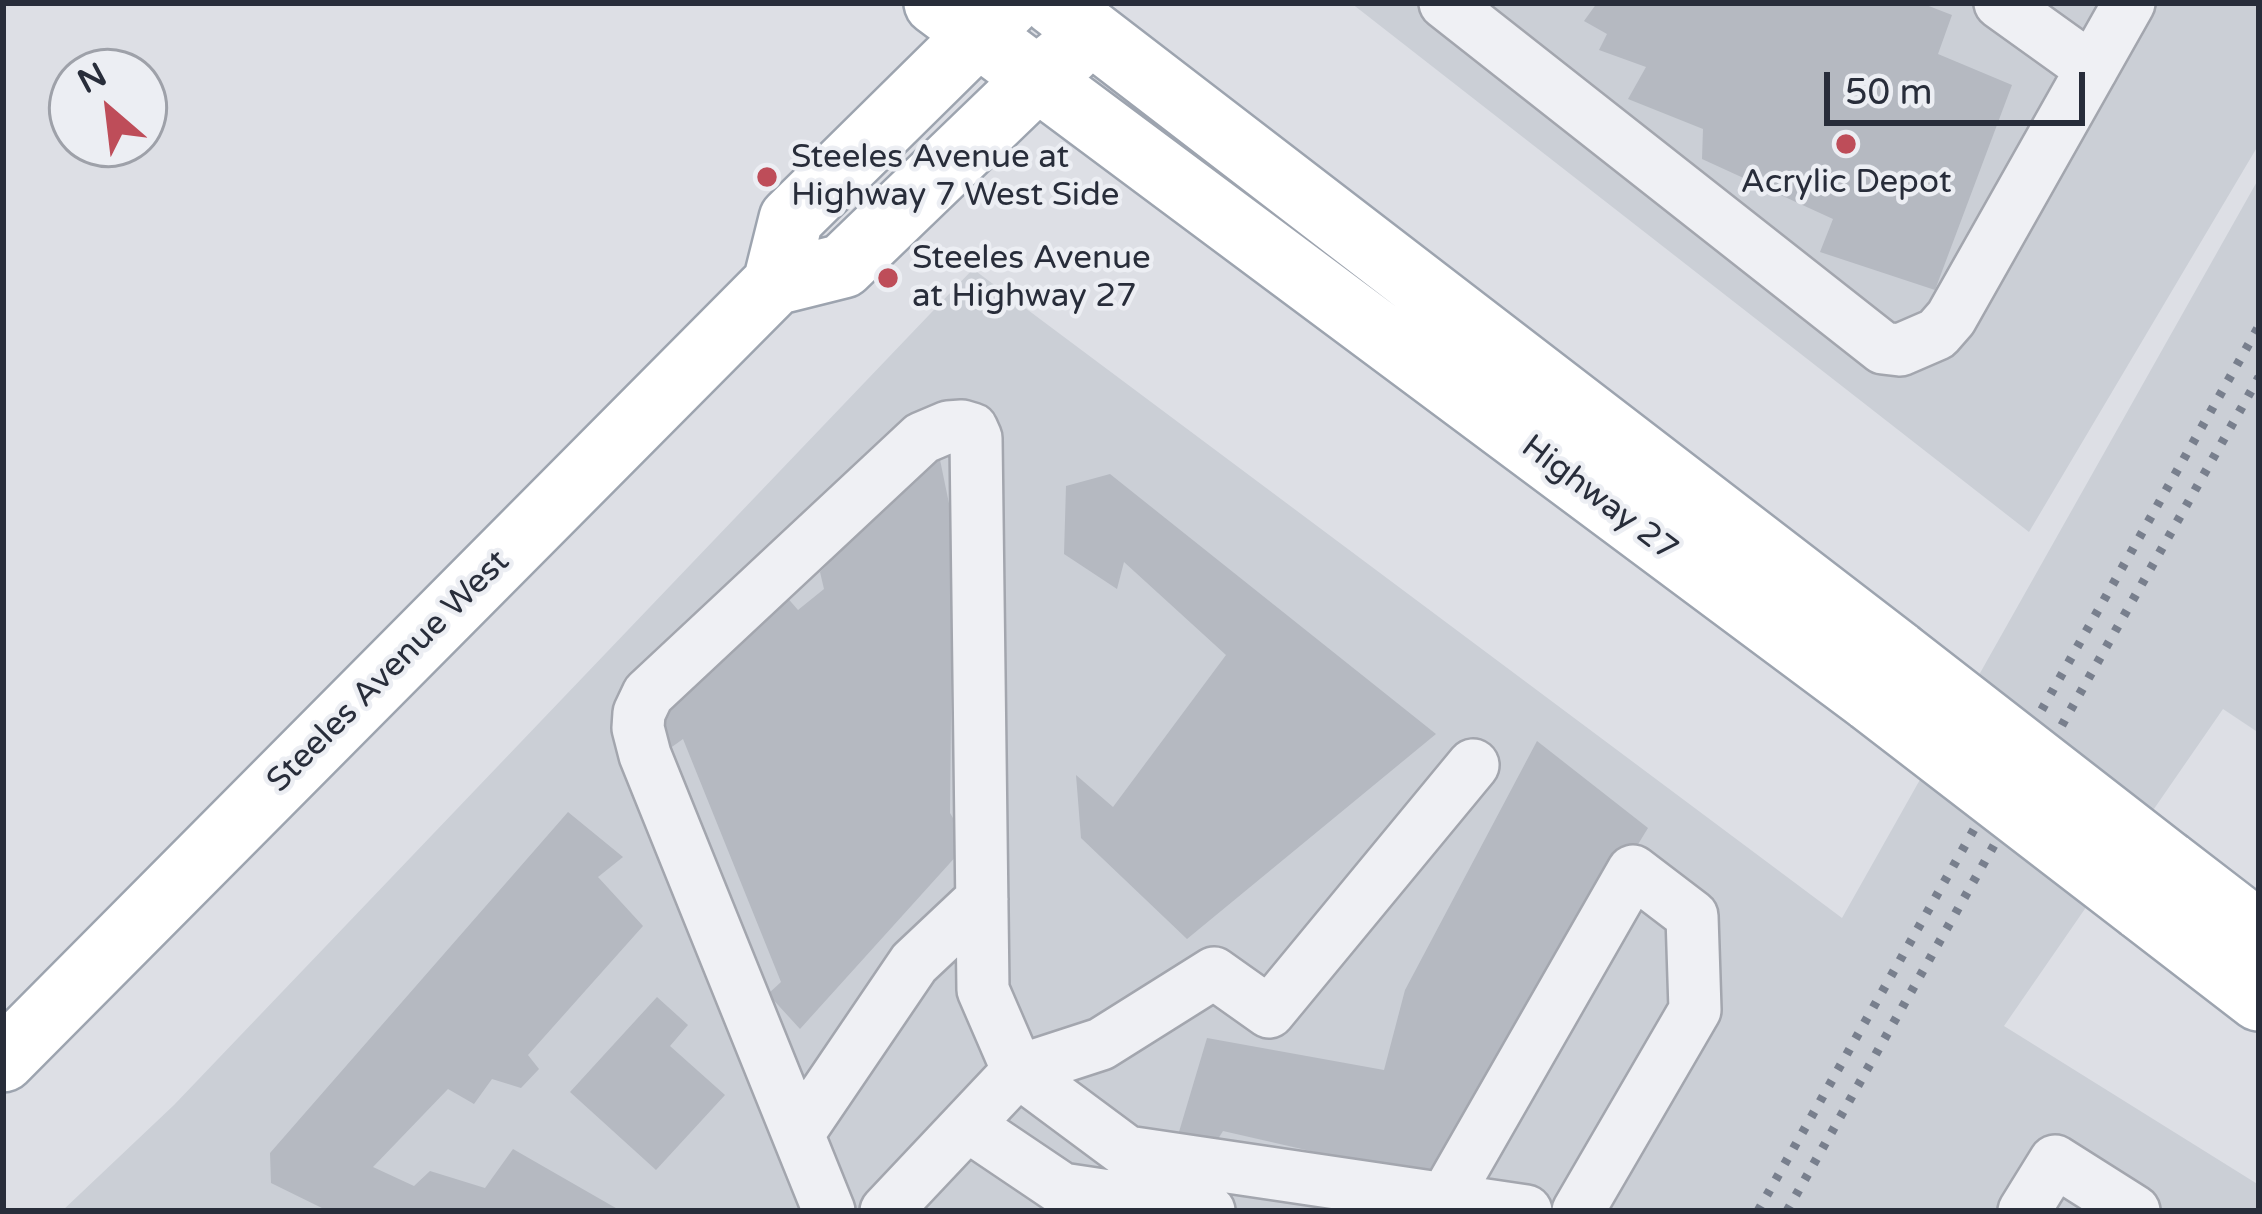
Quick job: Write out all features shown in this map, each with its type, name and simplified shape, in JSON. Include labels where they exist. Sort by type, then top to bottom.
[{"type":"main road","points":[[974,13],[791,219],[775,283],[843,266],[1037,79],[1089,13]]},
{"type":"main road","name":"Highway 27","points":[[974,13],[1037,79],[1884,677],[2155,885],[2259,999]]},
{"type":"main road","name":"Highway 27","points":[[1089,13],[1884,677]]},
{"type":"main road","name":"Steeles Avenue West","points":[[3,1060],[775,283]]},
{"type":"main road","name":"Highway 27","points":[[2155,885],[2259,933]]},
{"type":"street","points":[[1444,3],[1883,348],[1900,350],[1937,334],[1951,318],[2129,3]]},
{"type":"street","points":[[2000,3],[2092,70]]},
{"type":"street","points":[[829,1211],[645,755],[639,713],[648,694],[922,438],[962,425],[972,429],[976,438],[983,990],[1018,1071],[1127,1152],[1526,1211]]},
{"type":"street","points":[[886,1211],[1018,1071],[1101,1044],[1214,973],[1269,1012],[1473,765]]},
{"type":"street","points":[[1445,1199],[1633,871],[1692,916],[1695,1010],[1578,1211]]},
{"type":"street","points":[[798,1134],[914,963],[982,899]]},
{"type":"street","points":[[967,1125],[1054,1200],[1209,1211]]},
{"type":"street","points":[[2024,1211],[2055,1161],[2134,1211]]},
{"type":"shaded area","points":[[1351,3],[2259,3],[2259,144],[2029,532]]},
{"type":"shaded area","points":[[2259,178],[2259,733],[2223,709],[2004,1026],[2259,1185],[2259,1211],[62,1211],[174,1105],[973,269],[1842,918]]},
{"type":"building","name":"Acrylic Depot","points":[[1597,3],[1921,3],[1952,15],[1938,54],[2012,85],[1935,290],[1820,252],[1833,219],[1702,159],[1703,129],[1628,99],[1646,67],[1599,50],[1607,34],[1584,21]]},
{"type":"building","points":[[938,450],[953,523],[950,813],[968,843],[800,1029],[768,994],[781,982],[683,739],[662,754],[649,729],[785,595],[798,610],[824,589],[820,572]]},
{"type":"building","points":[[1110,474],[1436,734],[1187,939],[1081,838],[1076,775],[1113,807],[1226,655],[1124,562],[1117,589],[1064,554],[1066,486]]},
{"type":"building","points":[[1537,741],[1648,828],[1433,1179],[1223,1131],[1213,1147],[1176,1142],[1207,1038],[1384,1070],[1405,990]]},
{"type":"building","points":[[568,812],[623,857],[598,877],[643,926],[528,1055],[539,1069],[521,1088],[492,1079],[474,1104],[448,1089],[373,1167],[414,1186],[430,1171],[485,1188],[513,1149],[621,1211],[328,1211],[271,1183],[270,1153]]},
{"type":"building","points":[[657,997],[688,1025],[670,1046],[725,1095],[656,1170],[570,1092]]},
{"type":"railway","points":[[1758,1211],[2259,326]]},
{"type":"railway","points":[[1787,1211],[2259,377]]},
{"type":"place","name":"Acrylic Depot","points":[[1846,144]]},
{"type":"place","name":"Steeles Avenue at Highway 7 West Side","points":[[767,177]]},
{"type":"place","name":"Steeles Avenue at Highway 27","points":[[888,278]]}]
